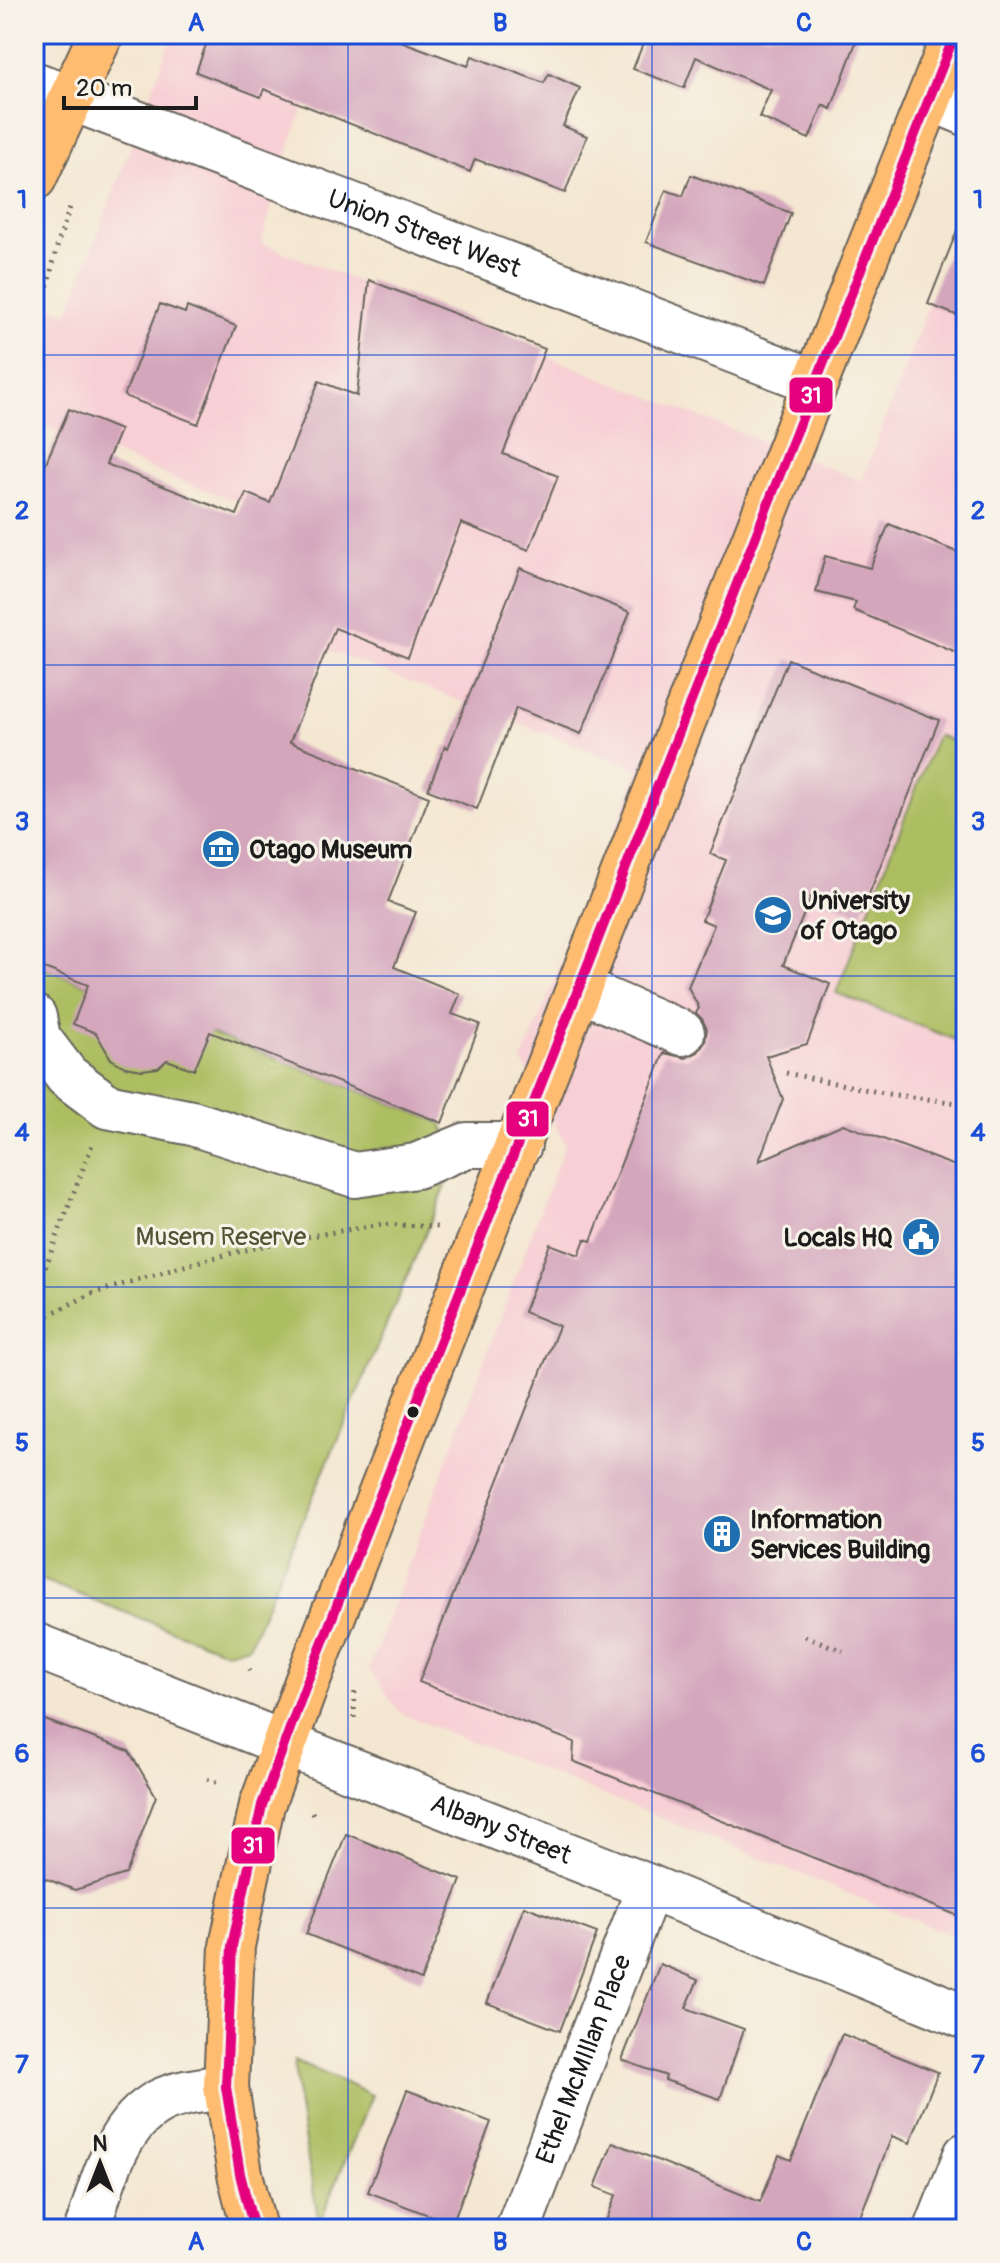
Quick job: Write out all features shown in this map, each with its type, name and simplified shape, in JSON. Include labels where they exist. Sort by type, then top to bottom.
[{"type":"highway","points":[[34,178],[52,91],[101,34]]},
{"type":"highway","points":[[254,2229],[240,2174],[226,2087],[232,1946],[260,1812],[283,1744],[816,382],[948,106],[955,34]]},
{"type":"street","name":"Union Street West","points":[[52,91],[816,382]]},
{"type":"street","points":[[580,989],[682,1033]]},
{"type":"street","points":[[34,1017],[38,1038],[67,1076],[107,1106],[192,1123],[355,1175],[416,1166],[467,1145],[519,1145]]},
{"type":"street","name":"Albany Street","points":[[34,1645],[649,1887],[966,2017]]},
{"type":"street","name":"Ethel McMIllan Place","points":[[518,2229],[649,1887]]},
{"type":"street","points":[[87,2229],[113,2156],[129,2125],[162,2101],[226,2087]]},
{"type":"street","points":[[937,2229],[966,2155]]},
{"type":"path","points":[[786,1073],[888,1094],[966,1104]]},
{"type":"path","points":[[34,1297],[107,1106]]},
{"type":"path","points":[[34,1322],[91,1294],[204,1260],[304,1237],[381,1224],[433,1226],[480,1244]]},
{"type":"path","points":[[805,1636],[843,1651]]},
{"type":"path","points":[[249,1669],[253,1676]]},
{"type":"path","points":[[343,1712],[355,1710],[354,1718]]},
{"type":"path","points":[[207,1779],[223,1784]]},
{"type":"shaded area","name":"University of Otago","points":[[173,34],[330,34],[293,137],[261,243],[862,481],[966,205],[966,1941],[400,1713],[369,1669],[565,1144],[522,1061],[639,769],[264,626],[302,524],[175,479],[34,421],[34,301],[68,313]]},
{"type":"green space","points":[[937,735],[966,746],[966,1044],[836,993]]},
{"type":"green space","name":"Musem Reserve","points":[[34,964],[442,1123],[456,1162],[249,1646],[227,1652],[34,1577]]},
{"type":"green space","points":[[294,2060],[372,2095],[319,2224],[297,2096]]},
{"type":"building","points":[[210,34],[395,34],[395,39],[468,66],[472,56],[544,83],[549,74],[580,88],[563,126],[587,136],[565,193],[475,159],[470,172],[264,89],[261,97],[196,72]]},
{"type":"building","points":[[642,34],[859,34],[831,109],[823,105],[809,139],[759,117],[771,90],[696,57],[684,88],[633,69],[646,36]]},
{"type":"building","points":[[691,175],[791,213],[764,286],[646,242],[666,190],[683,196]]},
{"type":"building","points":[[966,214],[966,319],[928,304]]},
{"type":"building","name":"Otago Museum","points":[[369,280],[545,349],[503,454],[558,476],[529,550],[461,523],[408,657],[335,628],[290,742],[429,797],[388,902],[416,912],[394,967],[460,994],[452,1014],[480,1024],[442,1123],[210,1032],[194,1070],[167,1060],[158,1068],[142,1070],[125,1067],[111,1059],[96,1033],[73,1024],[88,985],[34,964],[34,490],[69,409],[120,430],[106,464],[237,515],[246,493],[270,503],[319,381],[357,396]]},
{"type":"building","points":[[160,304],[185,313],[187,307],[236,326],[198,424],[124,396]]},
{"type":"building","points":[[889,524],[966,556],[966,657],[853,610],[856,602],[816,592],[825,556],[870,568]]},
{"type":"building","points":[[520,568],[630,612],[581,734],[516,708],[477,809],[428,790]]},
{"type":"building","name":"Information Services Building","points":[[788,659],[939,720],[861,914],[812,894],[783,965],[830,984],[807,1044],[766,1056],[783,1099],[759,1161],[843,1124],[966,1170],[966,1919],[573,1761],[574,1742],[419,1682],[559,1326],[524,1312],[550,1244],[579,1255],[585,1239],[591,1241],[664,1053],[686,1058],[698,1052],[705,1042],[707,1029],[696,1013],[699,1008],[688,987],[714,925],[702,920],[726,860],[710,854]]},
{"type":"building","points":[[34,1716],[129,1751],[156,1796],[126,1874],[75,1890],[34,1874]]},
{"type":"building","points":[[346,1834],[461,1880],[421,1980],[306,1934]]},
{"type":"building","points":[[524,1906],[597,1933],[560,2031],[487,2003]]},
{"type":"building","points":[[660,1964],[698,1980],[686,2008],[744,2029],[720,2099],[665,2080],[666,2076],[622,2060]]},
{"type":"building","points":[[842,2034],[938,2072],[910,2143],[892,2136],[855,2229],[603,2229],[616,2195],[595,2187],[613,2142],[760,2202],[779,2155],[791,2160]]},
{"type":"building","points":[[407,2090],[491,2122],[452,2224],[368,2192]]},
{"type":"transit line","name":"31","points":[[254,2229],[240,2174],[226,2087],[232,1946],[262,1805],[307,1682],[955,34]]},
{"type":"place","name":"Otago Museum","points":[[221,849]]},
{"type":"place","name":"University of Otago","points":[[773,915]]},
{"type":"place","name":"Locals HQ","points":[[921,1237]]},
{"type":"place","name":"Information Services Building","points":[[722,1534]]}]
